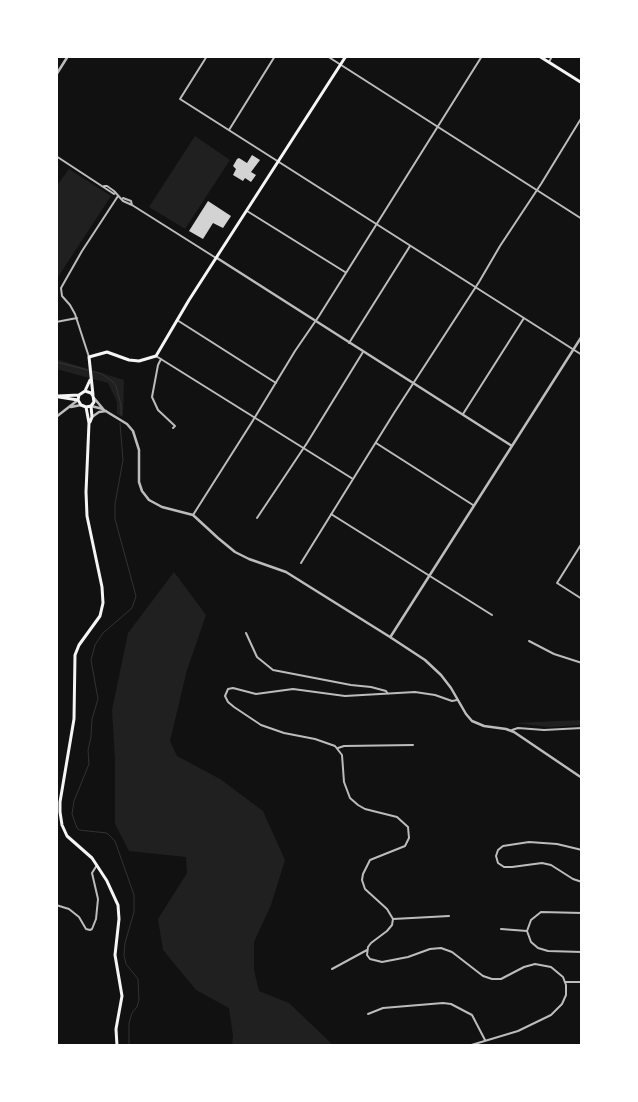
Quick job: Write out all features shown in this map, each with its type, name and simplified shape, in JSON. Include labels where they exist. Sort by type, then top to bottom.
[{"type":"main road","points":[[90,423],[93,396],[89,357],[107,352],[128,360],[139,361],[156,356],[177,320],[346,56]]},
{"type":"main road","points":[[539,56],[582,83]]},
{"type":"main road","points":[[57,396],[79,395],[86,391],[91,379]]},
{"type":"main road","points":[[86,391],[93,396]]},
{"type":"main road","points":[[79,395],[78,400],[81,405],[91,406]]},
{"type":"main road","points":[[57,396],[78,400]]},
{"type":"main road","points":[[86,407],[90,423],[87,508],[102,587],[103,607],[100,616],[79,645],[75,655],[74,718],[60,812],[62,825],[67,836],[90,855],[114,893],[119,909],[115,955],[122,996],[116,1025],[117,1046]]},
{"type":"street","points":[[56,75],[68,56]]},
{"type":"street","points":[[207,56],[180,99],[582,355]]},
{"type":"street","points":[[229,130],[275,56]]},
{"type":"street","points":[[326,56],[582,219]]},
{"type":"street","points":[[193,515],[482,56]]},
{"type":"street","points":[[549,62],[552,56]]},
{"type":"street","points":[[301,563],[582,117]]},
{"type":"street","points":[[56,156],[104,186],[107,186],[117,195],[131,201],[132,205],[512,446]]},
{"type":"street","points":[[89,357],[77,318],[72,308],[62,296],[61,286],[117,195]]},
{"type":"street","points":[[248,210],[346,273]]},
{"type":"street","points":[[349,343],[410,246]]},
{"type":"street","points":[[56,322],[77,318]]},
{"type":"street","points":[[463,414],[524,318]]},
{"type":"street","points":[[177,320],[276,383]]},
{"type":"street","points":[[390,637],[582,336]]},
{"type":"street","points":[[257,518],[304,448],[363,352]]},
{"type":"street","points":[[156,356],[353,479]]},
{"type":"street","points":[[161,359],[152,392],[153,402],[158,410],[175,426],[174,428]]},
{"type":"street","points":[[93,396],[105,410]]},
{"type":"street","points":[[68,399],[70,408]]},
{"type":"street","points":[[56,417],[78,400]]},
{"type":"street","points":[[70,408],[81,405]]},
{"type":"street","points":[[91,406],[105,410],[127,424],[134,433],[139,450],[139,482],[147,498],[158,506],[193,515],[236,552],[249,559],[286,572],[390,637],[425,660],[441,675],[472,721],[484,726],[512,731],[582,778]]},
{"type":"street","points":[[92,417],[105,410]]},
{"type":"street","points":[[376,443],[474,506]]},
{"type":"street","points":[[331,514],[492,616]]},
{"type":"street","points":[[582,543],[557,583],[582,599]]},
{"type":"street","points":[[246,633],[257,657],[273,670],[350,685],[371,687],[386,691],[388,694]]},
{"type":"street","points":[[529,641],[554,654],[582,663]]},
{"type":"street","points":[[393,919],[387,909],[365,889],[362,874],[370,860],[405,846],[410,830],[402,820],[361,807],[350,798],[346,788],[342,758],[338,748],[328,743],[284,733],[261,725],[228,702],[226,691],[233,688],[259,694],[294,689],[345,696],[420,693],[452,701],[458,700]]},
{"type":"street","points":[[512,731],[518,728],[544,730],[582,728]]},
{"type":"street","points":[[338,748],[344,746],[413,744]]},
{"type":"street","points":[[582,850],[557,844],[528,842],[506,844],[500,848],[496,855],[498,863],[504,867],[542,863],[551,865],[573,879],[582,882]]},
{"type":"street","points":[[56,905],[69,909],[79,917],[86,929],[92,929],[96,919],[98,899],[92,873],[97,865]]},
{"type":"street","points":[[582,913],[542,912],[531,920],[527,931],[531,942],[538,948],[548,951],[582,952]]},
{"type":"street","points":[[393,919],[449,916]]},
{"type":"street","points":[[332,970],[367,950],[371,943],[390,927],[393,919]]},
{"type":"street","points":[[500,929],[527,931]]},
{"type":"street","points":[[367,950],[370,960],[382,962],[408,957],[430,949],[441,948],[452,952],[483,976],[492,979],[501,979],[524,967],[540,964],[555,970],[563,977],[566,988],[564,1000],[551,1015],[518,1031],[468,1046]]},
{"type":"street","points":[[565,982],[582,982]]},
{"type":"street","points":[[368,1014],[383,1008],[451,1004],[472,1015],[485,1040]]},
{"type":"street","points":[[418,1046],[428,1046]]},
{"type":"shaded area","points":[[195,136],[230,160],[185,229],[149,207]]},
{"type":"shaded area","points":[[69,169],[111,196],[56,280],[56,187]]},
{"type":"shaded area","points":[[56,359],[124,380],[123,417],[117,414],[117,402],[108,383],[56,369]]},
{"type":"shaded area","points":[[174,572],[206,615],[187,670],[170,741],[177,756],[220,779],[263,811],[285,860],[271,905],[254,942],[254,970],[259,991],[289,1003],[334,1046],[232,1046],[233,1036],[229,1008],[196,990],[163,950],[158,919],[187,873],[186,857],[129,851],[115,824],[115,761],[112,710],[128,633]]},
{"type":"shaded area","points":[[582,720],[582,725],[550,727],[514,723]]},
{"type":"building","points":[[252,155],[260,160],[251,172],[256,175],[251,182],[245,178],[243,181],[233,175],[236,169],[233,166],[237,159],[239,158],[247,163]]},
{"type":"building","points":[[208,201],[231,216],[223,228],[213,223],[203,239],[189,231]]},
{"type":"waterway","points":[[56,362],[88,370]]},
{"type":"waterway","points":[[92,371],[102,374],[116,386],[121,405],[121,415]]},
{"type":"waterway","points":[[120,423],[123,460],[115,504],[115,519],[136,596],[132,608],[103,633],[95,645],[91,660],[98,699],[92,719],[88,750],[89,764],[74,801],[72,814],[79,830],[107,833],[115,841],[134,895],[134,912],[125,943],[124,955],[126,964],[138,979],[139,1000],[129,1023],[129,1046]]}]
